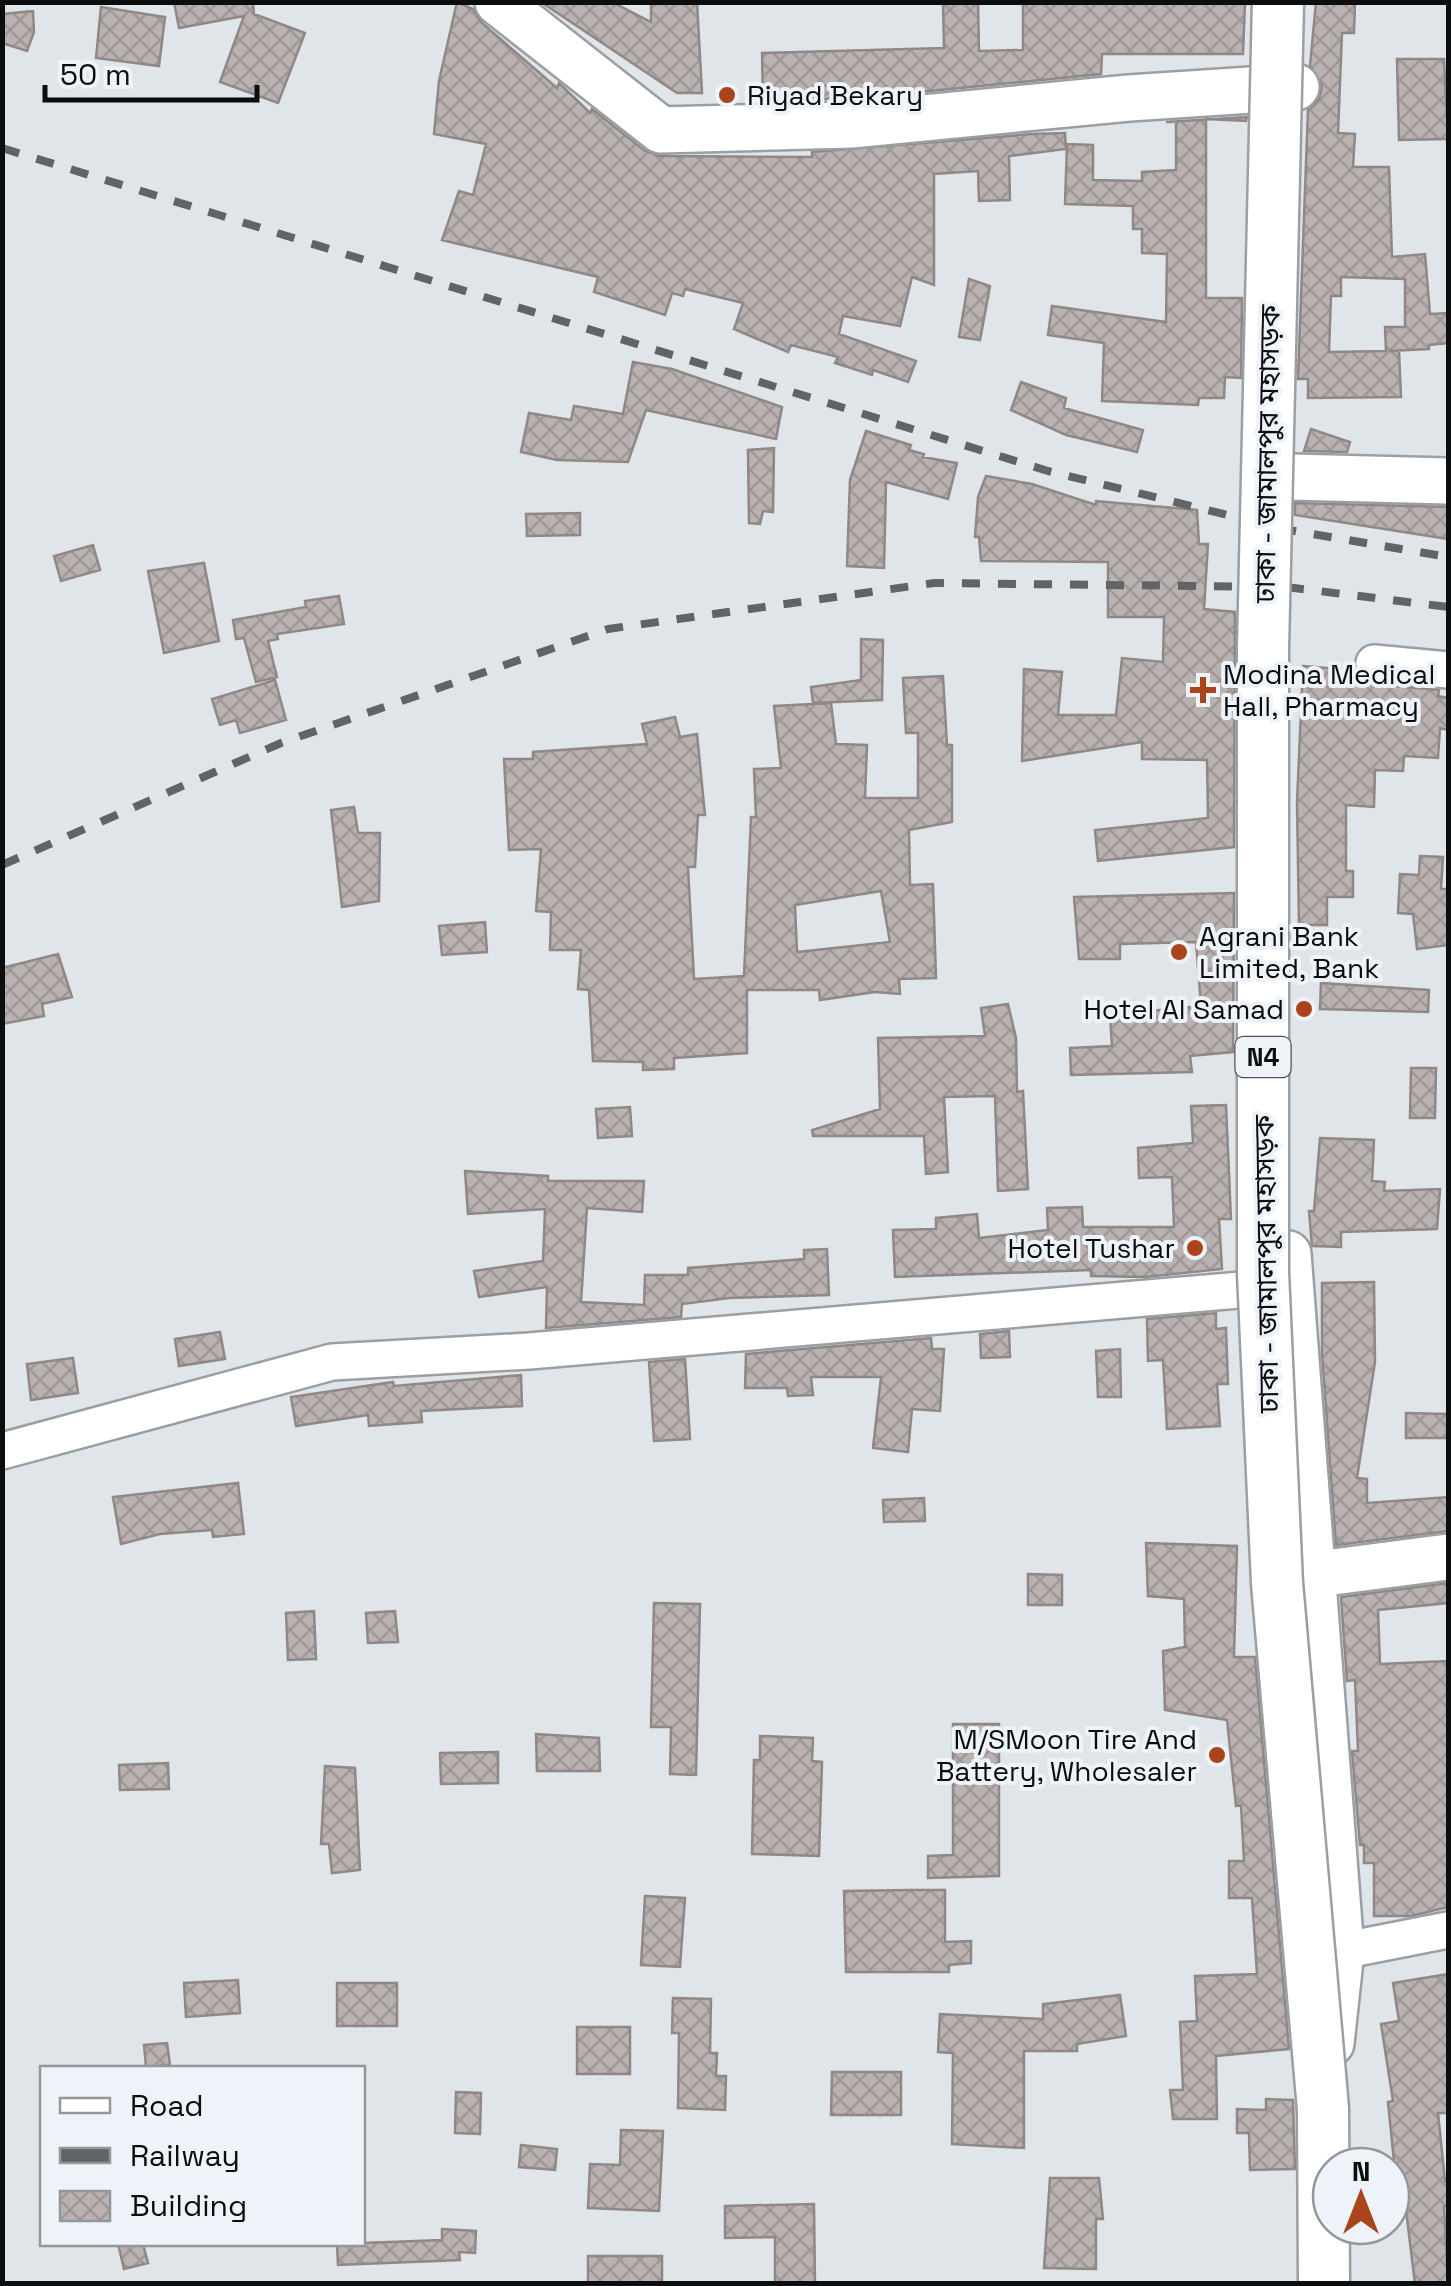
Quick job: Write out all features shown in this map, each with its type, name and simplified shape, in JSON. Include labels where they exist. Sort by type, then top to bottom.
[{"type":"highway","name":"ঢাকা - জামালপুর মহাসড়ক","points":[[1278,2],[1263,648],[1263,1273],[1277,1583],[1323,2108],[1324,2284]]},
{"type":"main road","points":[[498,2],[662,130],[851,125],[1129,98],[1296,87]]},
{"type":"main road","points":[[1298,2],[1292,477],[1286,586],[1288,1286],[1341,1951],[1323,2108]]},
{"type":"main road","points":[[1292,477],[1448,482]]},
{"type":"main road","points":[[1310,1575],[1448,1556]]},
{"type":"street","points":[[1374,662],[1448,670]]},
{"type":"street","points":[[2,1451],[332,1362],[549,1350],[1288,1286]]},
{"type":"street","points":[[1341,1951],[1448,1930]]},
{"type":"building","points":[[174,2],[253,2],[254,14],[305,33],[278,103],[220,82],[244,16],[179,28]]},
{"type":"building","points":[[457,2],[473,9],[482,23],[557,88],[559,83],[590,113],[592,109],[645,151],[660,156],[812,157],[812,152],[1065,133],[1066,149],[1009,156],[1010,200],[979,201],[978,171],[934,174],[934,285],[912,277],[900,326],[843,316],[839,334],[916,361],[908,382],[873,370],[872,375],[835,363],[838,357],[791,345],[788,352],[734,329],[743,303],[685,289],[683,296],[672,293],[665,315],[594,292],[598,277],[442,240],[459,191],[473,195],[486,144],[434,134],[439,81]]},
{"type":"building","points":[[541,2],[612,2],[651,22],[651,2],[697,2],[702,93],[677,93]]},
{"type":"building","points":[[943,2],[978,2],[979,51],[1023,50],[1023,2],[1245,2],[1243,54],[1102,54],[1101,74],[860,98],[763,101],[762,53],[944,48]]},
{"type":"building","points":[[1316,2],[1355,3],[1354,33],[1342,33],[1338,133],[1355,134],[1353,167],[1389,167],[1392,257],[1425,254],[1430,314],[1448,313],[1448,343],[1429,345],[1429,349],[1389,351],[1399,351],[1401,397],[1308,398],[1308,379],[1298,379],[1308,110],[1319,99],[1322,86],[1310,66]],"holes":[[[1341,277],[1405,279],[1405,327],[1385,327],[1386,351],[1329,352],[1331,296],[1341,296]]]},
{"type":"building","points":[[101,7],[165,17],[159,66],[96,58]]},
{"type":"building","points":[[33,11],[34,32],[27,51],[2,43],[2,14]]},
{"type":"building","points":[[1397,59],[1444,59],[1448,139],[1399,140]]},
{"type":"building","points":[[1247,117],[1246,121],[1211,119]]},
{"type":"building","points":[[1206,120],[1206,298],[1242,298],[1241,378],[1225,377],[1224,398],[1199,398],[1198,405],[1102,401],[1104,343],[1048,335],[1052,306],[1166,322],[1167,254],[1142,253],[1142,229],[1133,229],[1133,206],[1065,204],[1067,144],[1093,145],[1093,180],[1142,181],[1142,172],[1176,170],[1176,122],[1166,122]]},
{"type":"building","points":[[969,279],[990,286],[980,340],[959,337]]},
{"type":"building","points":[[633,362],[672,369],[782,407],[776,439],[646,410],[628,462],[557,460],[521,452],[529,413],[571,420],[574,406],[623,414]]},
{"type":"building","points":[[1021,382],[1066,398],[1064,408],[1143,430],[1137,452],[1066,435],[1011,410]]},
{"type":"building","points":[[1311,429],[1350,442],[1347,452],[1304,451]]},
{"type":"building","points":[[866,431],[911,445],[909,450],[924,454],[923,457],[957,463],[948,499],[886,482],[884,568],[847,566],[850,480]]},
{"type":"building","points":[[774,448],[773,512],[763,511],[760,524],[749,523],[748,450]]},
{"type":"building","points":[[986,476],[1032,484],[1096,505],[1096,501],[1197,510],[1199,544],[1208,544],[1204,609],[1235,612],[1234,847],[1098,861],[1095,830],[1208,818],[1207,760],[1142,759],[1142,742],[1022,761],[1024,669],[1062,672],[1058,715],[1116,715],[1122,658],[1163,662],[1164,617],[1108,617],[1108,562],[981,561],[979,537],[975,537],[978,497]]},
{"type":"building","points":[[1295,503],[1448,507],[1448,539],[1295,515]]},
{"type":"building","points":[[580,513],[580,535],[527,536],[526,514]]},
{"type":"building","points":[[93,545],[100,570],[61,581],[54,556]]},
{"type":"building","points":[[204,563],[219,641],[164,653],[148,571]]},
{"type":"building","points":[[339,596],[344,624],[277,634],[278,639],[268,641],[277,677],[256,682],[244,638],[236,639],[233,620],[306,607],[305,601]]},
{"type":"building","points":[[861,639],[883,640],[882,700],[813,703],[811,687],[861,680]]},
{"type":"building","points":[[1303,666],[1351,670],[1371,684],[1439,690],[1438,696],[1448,698],[1448,730],[1440,728],[1438,758],[1404,756],[1403,771],[1375,770],[1374,807],[1346,805],[1346,871],[1353,871],[1353,897],[1327,897],[1327,925],[1299,925],[1297,802]]},
{"type":"building","points":[[943,676],[947,745],[952,745],[952,822],[909,830],[910,885],[933,884],[936,978],[899,979],[900,994],[875,992],[820,1000],[819,990],[747,990],[747,1053],[674,1058],[674,1069],[643,1070],[643,1062],[593,1061],[589,990],[578,989],[581,950],[550,950],[551,912],[536,911],[541,849],[509,850],[504,759],[533,759],[533,752],[647,744],[642,724],[675,717],[680,737],[697,734],[705,815],[698,815],[695,867],[688,867],[694,979],[744,976],[751,817],[756,817],[754,769],[781,768],[774,706],[831,703],[836,744],[867,745],[865,798],[918,798],[918,733],[906,733],[903,678]],"holes":[[[881,891],[890,942],[797,952],[795,905]]]},
{"type":"building","points":[[275,680],[286,720],[240,733],[236,720],[220,725],[212,699]]},
{"type":"building","points":[[354,807],[358,833],[380,833],[379,901],[342,907],[331,810]]},
{"type":"building","points":[[1420,856],[1443,857],[1441,889],[1448,889],[1448,945],[1417,949],[1413,914],[1398,913],[1400,874],[1419,875]]},
{"type":"building","points":[[1234,893],[1233,1052],[1190,1056],[1192,1072],[1071,1075],[1070,1048],[1112,1046],[1110,1015],[1201,1006],[1196,942],[1120,944],[1120,959],[1079,959],[1074,897]]},
{"type":"building","points":[[485,922],[487,952],[442,955],[439,926]]},
{"type":"building","points":[[58,954],[72,997],[42,1004],[44,1016],[2,1024],[2,968]]},
{"type":"building","points":[[1321,983],[1429,990],[1428,1012],[1320,1009]]},
{"type":"building","points":[[1008,1004],[1016,1038],[1017,1092],[1023,1091],[1028,1189],[998,1191],[995,1096],[944,1097],[948,1172],[926,1174],[924,1136],[813,1136],[812,1130],[880,1109],[878,1038],[985,1036],[981,1008]]},
{"type":"building","points":[[1411,1068],[1436,1068],[1435,1118],[1410,1118]]},
{"type":"building","points":[[1226,1105],[1231,1219],[1219,1219],[1222,1269],[1145,1277],[1091,1276],[1091,1270],[895,1277],[893,1230],[936,1229],[936,1218],[977,1214],[979,1238],[1048,1230],[1047,1208],[1082,1207],[1083,1227],[1174,1227],[1172,1177],[1139,1178],[1138,1148],[1193,1143],[1191,1106]]},
{"type":"building","points":[[630,1107],[632,1136],[598,1138],[596,1109]]},
{"type":"building","points":[[1320,1138],[1374,1140],[1372,1181],[1385,1182],[1384,1191],[1440,1189],[1437,1229],[1341,1232],[1341,1247],[1312,1246],[1309,1211],[1314,1211]]},
{"type":"building","points":[[465,1171],[548,1176],[548,1181],[644,1181],[642,1212],[587,1208],[581,1302],[644,1305],[645,1275],[688,1275],[688,1268],[804,1259],[804,1250],[827,1249],[829,1295],[729,1298],[682,1304],[681,1317],[546,1328],[547,1287],[479,1297],[474,1271],[543,1261],[545,1209],[468,1214]]},
{"type":"building","points":[[1374,1282],[1375,1362],[1357,1478],[1367,1479],[1367,1503],[1448,1497],[1448,1531],[1336,1545],[1322,1353],[1322,1283]]},
{"type":"building","points":[[1216,1313],[1216,1329],[1226,1328],[1228,1384],[1217,1384],[1220,1426],[1167,1429],[1163,1360],[1148,1361],[1147,1319]]},
{"type":"building","points":[[1009,1331],[1010,1357],[981,1358],[980,1334]]},
{"type":"building","points":[[220,1332],[225,1359],[179,1366],[175,1339]]},
{"type":"building","points":[[931,1338],[932,1349],[944,1349],[940,1411],[912,1409],[908,1452],[873,1448],[881,1377],[811,1377],[813,1395],[788,1396],[787,1388],[745,1388],[746,1354]]},
{"type":"building","points":[[1120,1349],[1121,1397],[1098,1397],[1096,1351]]},
{"type":"building","points":[[73,1358],[78,1393],[31,1400],[27,1364]]},
{"type":"building","points":[[685,1359],[690,1439],[654,1441],[649,1362]]},
{"type":"building","points":[[521,1375],[522,1406],[421,1411],[422,1422],[369,1426],[368,1415],[296,1426],[291,1397],[393,1382],[394,1386]]},
{"type":"building","points":[[1406,1413],[1447,1414],[1447,1438],[1406,1438]]},
{"type":"building","points":[[238,1483],[244,1534],[213,1537],[212,1530],[160,1534],[121,1544],[113,1497]]},
{"type":"building","points":[[924,1498],[925,1521],[884,1522],[883,1500]]},
{"type":"building","points":[[1146,1543],[1237,1546],[1234,1657],[1255,1657],[1289,2049],[1216,2056],[1217,2119],[1173,2119],[1170,2090],[1183,2090],[1180,2022],[1197,2021],[1195,1976],[1257,1974],[1252,1898],[1229,1898],[1229,1861],[1244,1861],[1241,1805],[1236,1806],[1227,1720],[1165,1710],[1163,1651],[1185,1647],[1184,1599],[1148,1596]]},
{"type":"building","points":[[1028,1574],[1062,1575],[1062,1605],[1028,1605]]},
{"type":"building","points":[[1448,1583],[1448,1603],[1378,1610],[1380,1664],[1447,1661],[1448,1907],[1411,1916],[1374,1916],[1374,1863],[1364,1863],[1364,1845],[1360,1845],[1352,1751],[1358,1751],[1355,1680],[1347,1681],[1341,1597]]},
{"type":"building","points":[[654,1603],[700,1604],[696,1775],[670,1774],[671,1727],[651,1727]]},
{"type":"building","points":[[314,1611],[316,1659],[288,1660],[286,1613]]},
{"type":"building","points":[[395,1611],[398,1642],[368,1643],[366,1613]]},
{"type":"building","points":[[953,1724],[999,1724],[999,1876],[928,1878],[928,1856],[953,1855]]},
{"type":"building","points":[[536,1734],[599,1738],[600,1771],[537,1771]]},
{"type":"building","points":[[760,1736],[813,1738],[812,1761],[822,1762],[819,1856],[752,1854],[754,1760],[760,1760]]},
{"type":"building","points":[[498,1752],[498,1783],[441,1784],[440,1753]]},
{"type":"building","points":[[168,1763],[169,1789],[120,1790],[119,1765]]},
{"type":"building","points":[[325,1766],[355,1768],[360,1870],[332,1873],[329,1844],[321,1844]]},
{"type":"building","points":[[945,1890],[945,1942],[971,1941],[971,1963],[949,1965],[949,1972],[846,1972],[844,1891]]},
{"type":"building","points":[[645,1896],[685,1898],[680,1967],[641,1965]]},
{"type":"building","points":[[1448,1974],[1448,2113],[1438,2113],[1445,2181],[1448,2180],[1448,2206],[1444,2206],[1448,2284],[1415,2284],[1410,2246],[1411,2146],[1392,2146],[1388,2102],[1393,2101],[1381,2024],[1399,2021],[1393,1983]]},
{"type":"building","points":[[238,1980],[240,2013],[186,2017],[184,1983]]},
{"type":"building","points":[[337,1983],[397,1983],[397,2026],[337,2026]]},
{"type":"building","points":[[1120,1995],[1126,2036],[1077,2044],[1077,2051],[1024,2051],[1024,2148],[952,2144],[953,2053],[938,2052],[940,2014],[1043,2019],[1043,2004]]},
{"type":"building","points":[[673,1998],[711,1999],[710,2053],[717,2053],[716,2076],[726,2076],[725,2110],[678,2108],[679,2033],[672,2033]]},
{"type":"building","points":[[577,2027],[630,2027],[630,2074],[577,2074]]},
{"type":"building","points":[[167,2043],[170,2065],[146,2066],[144,2045]]},
{"type":"building","points":[[832,2072],[901,2072],[901,2115],[831,2115]]},
{"type":"building","points":[[456,2092],[481,2093],[480,2134],[455,2133]]},
{"type":"building","points":[[1266,2099],[1293,2100],[1295,2169],[1250,2170],[1249,2133],[1237,2133],[1237,2109],[1266,2110]]},
{"type":"building","points":[[621,2130],[663,2131],[659,2211],[588,2208],[590,2164],[620,2165]]},
{"type":"building","points":[[521,2145],[557,2149],[555,2170],[519,2167]]},
{"type":"building","points":[[1050,2178],[1099,2178],[1103,2219],[1096,2219],[1096,2269],[1044,2268]]},
{"type":"building","points":[[814,2204],[815,2284],[775,2284],[775,2237],[725,2238],[725,2206]]},
{"type":"building","points":[[442,2229],[476,2231],[475,2253],[459,2252],[460,2260],[338,2265],[337,2246],[442,2240]]},
{"type":"building","points":[[118,2246],[144,2246],[148,2263],[124,2269]]},
{"type":"building","points":[[588,2256],[662,2256],[662,2284],[588,2284]]},
{"type":"railway","points":[[2,148],[1048,471],[1289,530],[1448,557]]},
{"type":"railway","points":[[2,865],[281,743],[608,629],[934,583],[1286,587],[1448,607]]},
{"type":"place","name":"Riyad Bekary","points":[[727,95]]},
{"type":"place","name":"Modina Medical Hall, Pharmacy","points":[[1203,690]]},
{"type":"place","name":"Agrani Bank Limited, Bank","points":[[1179,952]]},
{"type":"place","name":"Hotel Al Samad","points":[[1304,1009]]},
{"type":"place","name":"Hotel Tushar","points":[[1195,1248]]},
{"type":"place","name":"M/SMoon Tire And Battery, Wholesaler","points":[[1217,1755]]}]
